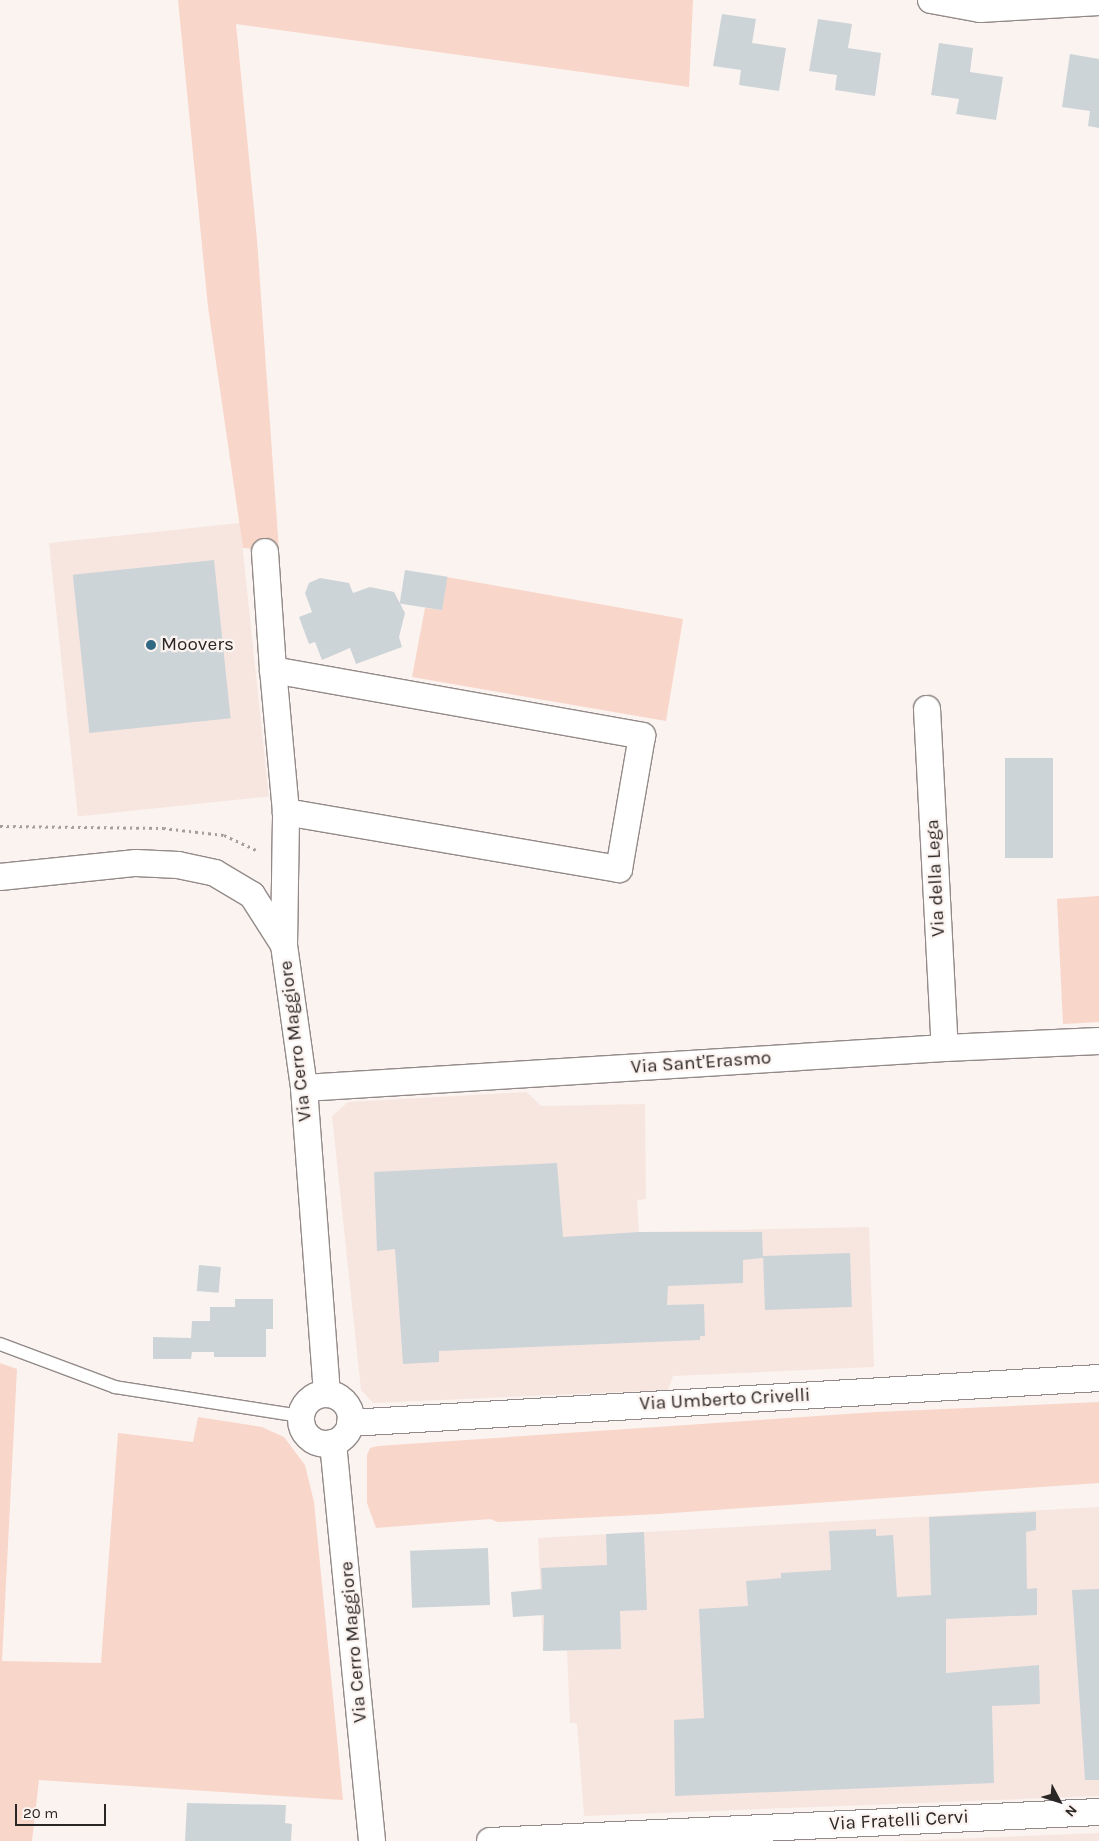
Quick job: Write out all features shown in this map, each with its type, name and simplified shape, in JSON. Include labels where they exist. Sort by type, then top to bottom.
[{"type":"street","points":[[931,0],[980,9],[1099,2]]},
{"type":"street","points":[[265,552],[273,670],[286,812],[284,945]]},
{"type":"street","points":[[273,670],[642,736],[619,869],[286,812]]},
{"type":"street","name":"Via della Lega","points":[[927,709],[945,1048]]},
{"type":"street","name":"Via Cerro Maggiore","points":[[0,877],[136,863],[178,864],[215,874],[252,895],[284,945],[304,1088],[328,1394]]},
{"type":"street","name":"Via Sant'Erasmo","points":[[304,1088],[945,1048],[1099,1041]]},
{"type":"street","name":"Via Umberto Crivelli","points":[[350,1423],[1099,1378]]},
{"type":"street","points":[[328,1394],[342,1400],[347,1407],[350,1423],[344,1435],[333,1443],[317,1442],[310,1438],[301,1424],[301,1416],[313,1398],[328,1394]]},
{"type":"street","name":"Via Cerro Maggiore","points":[[333,1443],[372,1841]]},
{"type":"street","name":"Via Fratelli Cervi","points":[[490,1841],[1099,1812]]},
{"type":"lane","points":[[0,1344],[116,1387],[301,1416]]},
{"type":"shaded area","points":[[178,0],[693,0],[689,87],[236,24],[257,240],[279,551],[243,548],[208,307]]},
{"type":"shaded area","points":[[240,523],[269,796],[78,817],[49,543]]},
{"type":"shaded area","points":[[447,577],[683,619],[666,721],[412,677],[425,608],[442,610]]},
{"type":"shaded area","points":[[1099,896],[1099,1022],[1063,1024],[1057,899]]},
{"type":"shaded area","points":[[527,1092],[541,1106],[645,1104],[646,1199],[637,1200],[639,1232],[869,1227],[874,1367],[673,1376],[668,1390],[373,1403],[361,1390],[332,1116],[348,1102]]},
{"type":"shaded area","points":[[0,1363],[17,1369],[2,1661],[101,1663],[118,1433],[193,1442],[198,1417],[262,1427],[284,1437],[305,1465],[314,1502],[343,1800],[39,1780],[32,1841],[0,1841]]},
{"type":"shaded area","points":[[1099,1402],[1099,1483],[659,1514],[498,1522],[490,1519],[376,1528],[367,1503],[367,1455],[370,1448],[378,1446],[876,1412]]},
{"type":"shaded area","points":[[1099,1507],[1099,1796],[584,1816],[577,1723],[570,1723],[567,1650],[543,1651],[538,1538]]},
{"type":"shaded area","points":[[1099,1833],[1099,1841],[902,1841]]},
{"type":"building","points":[[722,14],[756,19],[752,43],[786,48],[779,91],[739,85],[741,70],[713,66]]},
{"type":"building","points":[[818,19],[852,24],[848,48],[881,53],[875,96],[835,90],[837,75],[809,71]]},
{"type":"building","points":[[939,43],[973,48],[970,72],[1003,77],[996,120],[956,114],[959,99],[931,95]]},
{"type":"building","points":[[1070,54],[1099,59],[1099,128],[1088,126],[1090,111],[1062,107]]},
{"type":"building","name":"Moovers","points":[[214,560],[231,718],[89,733],[73,575]]},
{"type":"building","points":[[405,570],[447,577],[442,610],[400,604]]},
{"type":"building","points":[[320,578],[349,583],[353,593],[370,587],[394,592],[405,613],[399,637],[402,647],[356,664],[350,648],[322,660],[315,642],[309,644],[299,617],[312,612],[305,593],[309,583]]},
{"type":"building","points":[[1005,758],[1053,758],[1053,858],[1005,858]]},
{"type":"building","points":[[557,1163],[563,1237],[639,1232],[762,1232],[763,1258],[743,1260],[743,1283],[668,1286],[667,1305],[704,1304],[705,1336],[700,1336],[700,1340],[439,1351],[439,1362],[403,1364],[395,1249],[377,1251],[374,1172]]},
{"type":"building","points":[[850,1253],[852,1307],[765,1310],[763,1256]]},
{"type":"building","points":[[199,1265],[221,1267],[219,1293],[197,1291]]},
{"type":"building","points":[[235,1299],[273,1299],[273,1329],[266,1329],[266,1357],[214,1357],[214,1352],[192,1352],[191,1359],[153,1359],[153,1337],[191,1338],[192,1321],[210,1321],[210,1307],[235,1307]]},
{"type":"building","points":[[1036,1512],[1036,1530],[1026,1532],[1027,1589],[1037,1588],[1037,1615],[946,1619],[946,1673],[1039,1665],[1040,1704],[992,1706],[994,1783],[675,1796],[674,1720],[704,1718],[699,1609],[748,1606],[746,1581],[781,1578],[781,1573],[831,1570],[829,1531],[876,1529],[876,1536],[893,1535],[897,1597],[931,1595],[929,1517]]},
{"type":"building","points":[[644,1532],[647,1610],[620,1611],[621,1649],[543,1651],[544,1615],[513,1617],[511,1592],[542,1589],[541,1568],[607,1565],[606,1534]]},
{"type":"building","points":[[488,1548],[490,1605],[412,1608],[410,1551]]},
{"type":"building","points":[[1099,1589],[1099,1780],[1085,1780],[1072,1590]]},
{"type":"building","points":[[187,1803],[286,1805],[285,1823],[292,1824],[291,1841],[185,1841]]},
{"type":"place","name":"Moovers","points":[[151,645]]}]
